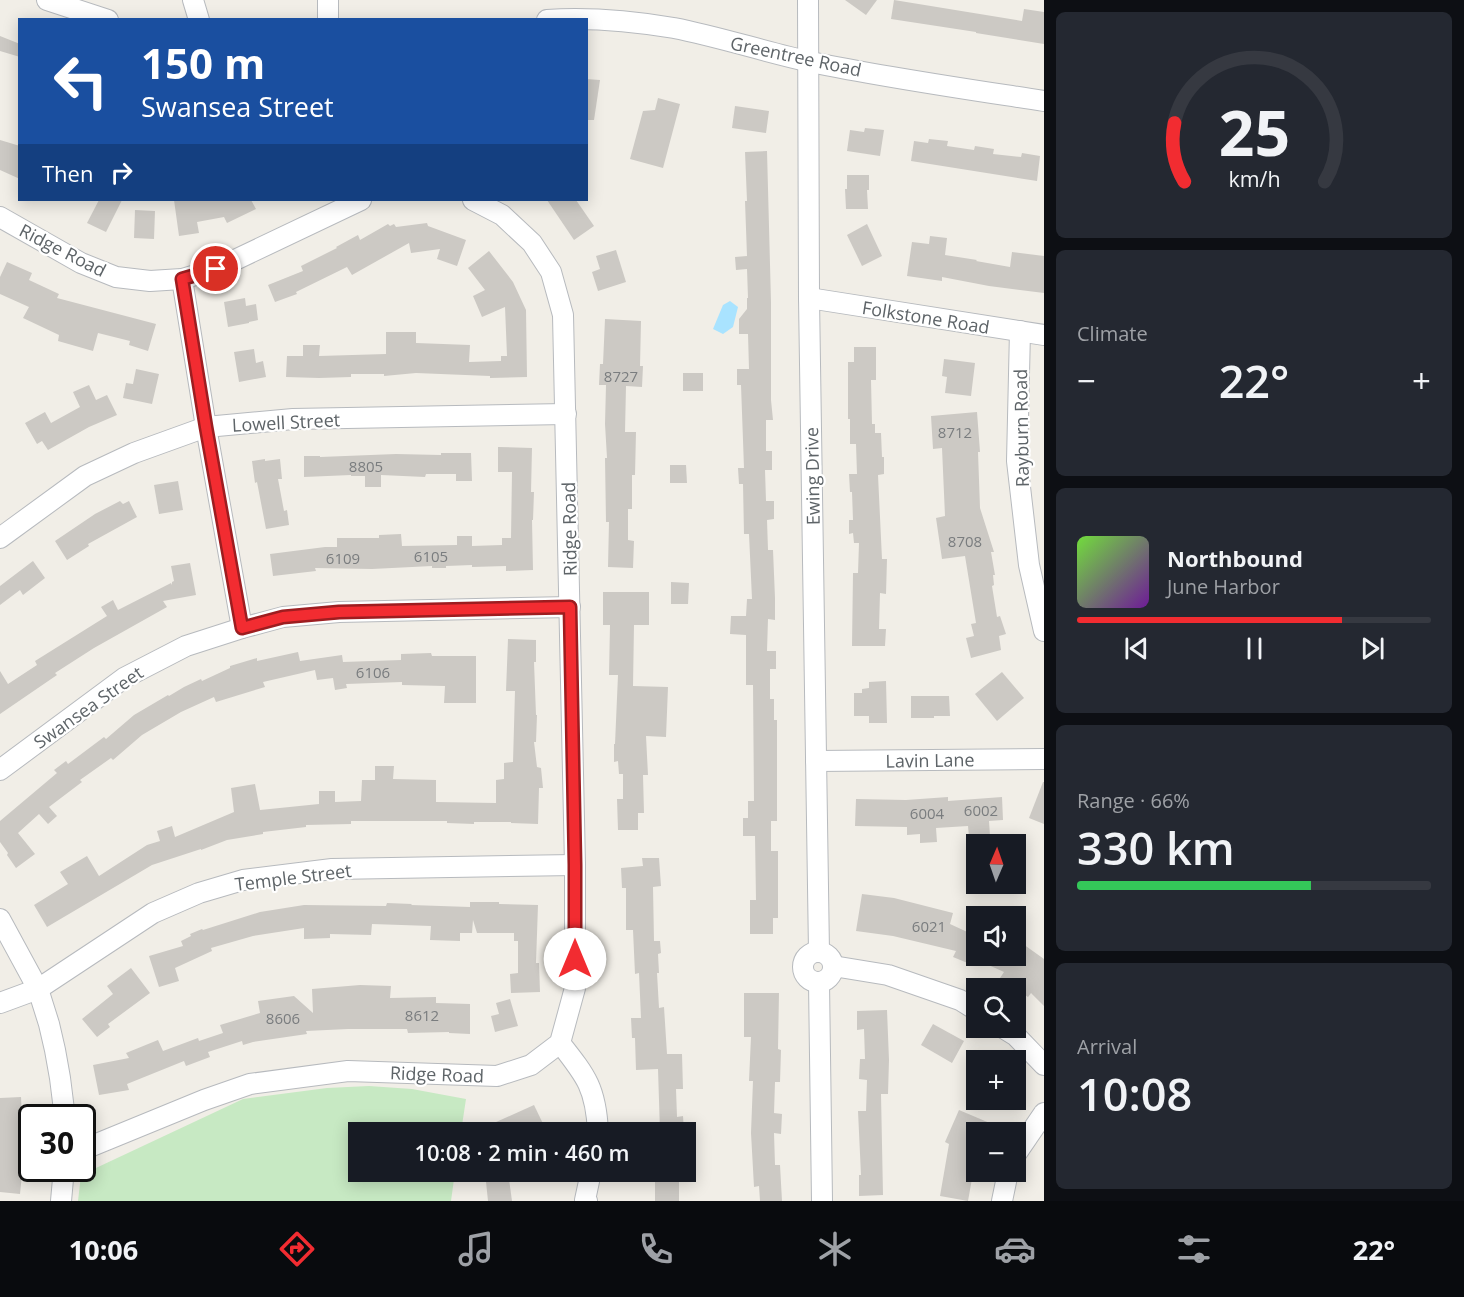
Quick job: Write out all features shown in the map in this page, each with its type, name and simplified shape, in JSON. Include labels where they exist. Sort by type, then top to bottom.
[{"type":"street","points":[[47,0],[102,18]]},
{"type":"street","points":[[193,0],[198,18]]},
{"type":"street","points":[[328,0],[328,18]]},
{"type":"street","name":"Ewing Drive","points":[[808,0],[809,298],[819,952]]},
{"type":"street","name":"Greentree Road","points":[[588,20],[676,29],[846,69],[1044,101]]},
{"type":"street","name":"Ridge Road","points":[[0,217],[81,263],[117,277],[150,281],[182,279],[216,269],[359,201]]},
{"type":"street","name":"Ridge Road","points":[[96,1144],[204,1100],[250,1084],[348,1071],[496,1076],[531,1065],[560,1043],[575,988],[575,865],[563,315],[551,272],[532,243],[502,215],[475,201]]},
{"type":"street","points":[[182,279],[242,628]]},
{"type":"street","name":"Folkstone Road","points":[[809,298],[1044,335]]},
{"type":"street","name":"Rayburn Road","points":[[1020,331],[1017,461],[1029,565],[1044,631]]},
{"type":"street","name":"Lowell Street","points":[[0,538],[85,476],[134,453],[206,427],[293,419],[566,414]]},
{"type":"street","name":"Swansea Street","points":[[0,770],[124,678],[186,646],[242,628],[283,617],[339,612],[570,607]]},
{"type":"street","name":"Lavin Lane","points":[[816,761],[1044,759]]},
{"type":"street","name":"Temple Street","points":[[0,1003],[38,989],[153,913],[199,893],[243,880],[332,869],[575,865]]},
{"type":"street","points":[[0,919],[38,989],[55,1050],[63,1104]]},
{"type":"street","points":[[819,952],[827,955],[833,966],[827,978],[819,982],[808,978],[796,968],[810,953],[819,952]]},
{"type":"street","points":[[833,966],[888,975],[966,1004]]},
{"type":"street","points":[[819,982],[822,1201]]},
{"type":"street","points":[[1018,1038],[1044,1065]]},
{"type":"street","points":[[560,1043],[585,1075],[592,1090],[597,1122]]},
{"type":"street","points":[[1026,1139],[1044,1113]]},
{"type":"street","points":[[61,1201],[63,1182]]},
{"type":"street","points":[[586,1200],[589,1182]]},
{"type":"street","points":[[1002,1201],[1006,1182]]},
{"type":"green space","points":[[369,1086],[412,1089],[466,1099],[463,1122],[348,1122],[348,1182],[454,1182],[451,1201],[78,1201],[80,1182],[96,1182],[96,1168],[243,1099],[327,1088]]},
{"type":"water","points":[[730,301],[738,307],[733,327],[723,334],[713,329],[723,305]]},
{"type":"building","points":[[845,0],[877,0],[866,15]]},
{"type":"building","points":[[894,0],[1022,21],[1024,9],[1044,12],[1044,44],[891,19]]},
{"type":"building","points":[[0,36],[18,43],[18,56],[0,51]]},
{"type":"building","points":[[588,79],[600,80],[594,120],[588,120]]},
{"type":"building","points":[[658,98],[680,104],[663,168],[630,159],[643,111],[655,110]]},
{"type":"building","points":[[735,106],[769,111],[766,133],[732,128]]},
{"type":"building","points":[[865,128],[884,130],[880,156],[847,151],[850,130],[864,132]]},
{"type":"building","points":[[929,139],[948,141],[947,146],[974,150],[975,146],[994,149],[993,154],[1021,157],[1022,153],[1040,156],[1037,181],[911,161],[914,141],[928,143]]},
{"type":"building","points":[[0,140],[18,145],[18,178],[0,170]]},
{"type":"building","points":[[767,151],[773,420],[766,420],[766,451],[772,451],[772,470],[765,470],[766,501],[774,501],[774,519],[767,520],[768,550],[773,550],[775,620],[768,619],[767,651],[776,651],[776,669],[770,669],[770,699],[774,699],[774,720],[777,720],[777,821],[771,821],[771,851],[778,851],[778,918],[773,918],[773,934],[750,934],[750,900],[756,900],[755,836],[743,836],[743,818],[748,818],[748,801],[754,801],[753,685],[746,685],[746,635],[730,634],[731,616],[746,616],[747,599],[752,599],[749,534],[744,534],[743,484],[739,484],[738,468],[744,468],[741,385],[737,385],[737,369],[749,369],[748,334],[739,334],[739,319],[747,309],[747,269],[736,270],[735,257],[747,256],[745,152]]},
{"type":"building","points":[[847,175],[869,175],[868,209],[846,209]]},
{"type":"building","points":[[98,201],[122,201],[106,232],[87,223]]},
{"type":"building","points":[[174,201],[252,201],[256,209],[227,223],[224,217],[197,222],[199,233],[179,236]]},
{"type":"building","points":[[548,201],[577,201],[594,226],[574,240]]},
{"type":"building","points":[[135,210],[155,211],[154,239],[134,238]]},
{"type":"building","points":[[427,223],[428,226],[466,240],[457,266],[437,259],[440,249],[411,253],[409,243],[352,275],[347,267],[296,292],[297,294],[275,302],[268,285],[303,271],[301,266],[358,235],[360,240],[388,224],[390,226],[394,224],[396,227]]},
{"type":"building","points":[[867,224],[882,256],[862,266],[847,235]]},
{"type":"building","points":[[930,236],[947,238],[945,255],[1010,267],[1012,252],[1044,256],[1044,293],[942,277],[942,281],[907,276],[912,242],[929,244]]},
{"type":"building","points":[[616,250],[626,282],[598,291],[592,272],[600,269],[596,256]]},
{"type":"building","points":[[489,251],[513,282],[526,310],[527,377],[490,378],[490,376],[416,373],[384,376],[384,374],[351,374],[351,377],[319,378],[286,377],[287,356],[303,356],[303,345],[320,345],[319,356],[386,354],[386,332],[416,332],[416,343],[470,345],[469,362],[501,361],[501,356],[507,356],[505,307],[482,317],[473,296],[485,290],[468,268]]},
{"type":"building","points":[[7,262],[32,273],[29,280],[59,294],[57,298],[156,324],[148,351],[129,345],[130,341],[98,333],[93,351],[58,341],[59,335],[23,318],[29,307],[0,294],[0,277]]},
{"type":"building","points":[[245,298],[246,306],[256,304],[258,320],[228,327],[224,302]]},
{"type":"building","points":[[605,319],[641,321],[642,387],[626,386],[625,432],[636,432],[632,509],[628,509],[628,540],[634,541],[633,568],[608,567],[609,522],[606,522],[605,458],[607,458],[606,385],[599,385],[600,364],[603,364]]},
{"type":"building","points":[[854,347],[876,347],[876,380],[871,380],[872,424],[875,424],[875,433],[881,433],[882,457],[884,457],[884,474],[878,475],[882,559],[887,559],[886,594],[880,593],[879,629],[886,629],[885,646],[852,646],[853,573],[858,573],[859,543],[854,543],[853,533],[849,534],[849,520],[853,520],[849,474],[857,474],[856,444],[850,444],[850,419],[848,419],[848,362],[854,362]]},
{"type":"building","points":[[254,349],[256,363],[263,361],[266,377],[239,382],[234,352]]},
{"type":"building","points":[[944,359],[975,363],[971,396],[945,393],[947,377],[942,376]]},
{"type":"building","points":[[136,369],[159,374],[152,404],[123,398],[126,383],[133,384]]},
{"type":"building","points":[[683,373],[703,373],[703,391],[683,391]]},
{"type":"building","points":[[89,385],[96,400],[107,395],[117,415],[89,427],[48,450],[42,441],[37,444],[25,423],[45,412],[51,423],[80,407],[73,392]]},
{"type":"building","points":[[977,412],[980,508],[994,552],[991,552],[995,575],[993,575],[994,585],[992,586],[997,617],[1000,616],[1006,634],[999,636],[1001,650],[971,658],[966,638],[974,636],[971,624],[976,623],[965,556],[942,559],[936,518],[945,516],[942,448],[933,449],[931,416]]},
{"type":"building","points":[[498,447],[532,448],[533,570],[506,571],[506,566],[472,567],[472,565],[446,566],[446,568],[432,568],[432,566],[372,569],[315,568],[316,571],[273,576],[270,554],[337,547],[337,538],[379,538],[379,535],[401,534],[402,546],[457,545],[457,536],[472,536],[472,546],[502,545],[502,538],[511,538],[512,472],[498,472]]},
{"type":"building","points":[[441,453],[471,453],[472,481],[456,481],[456,474],[426,474],[425,477],[381,475],[381,487],[365,487],[365,476],[304,477],[304,456],[441,455]]},
{"type":"building","points":[[265,459],[265,461],[280,459],[282,479],[278,479],[289,525],[266,529],[252,461]]},
{"type":"building","points":[[670,465],[686,465],[687,483],[670,483]]},
{"type":"building","points":[[178,481],[183,510],[159,514],[154,485]]},
{"type":"building","points":[[120,501],[123,504],[129,501],[137,517],[88,544],[89,546],[67,560],[55,541],[95,514]]},
{"type":"building","points":[[33,561],[45,578],[23,595],[20,590],[0,605],[0,586]]},
{"type":"building","points":[[190,563],[196,595],[163,601],[167,607],[94,648],[55,673],[57,675],[0,714],[0,671],[8,684],[37,665],[35,661],[107,616],[101,607],[113,600],[118,610],[171,583],[172,585],[174,581],[171,566]]},
{"type":"building","points":[[671,582],[689,583],[688,604],[671,604]]},
{"type":"building","points":[[603,592],[649,592],[649,625],[634,625],[633,686],[668,687],[666,737],[646,736],[648,775],[643,775],[644,813],[638,813],[638,830],[618,830],[617,799],[623,799],[623,774],[619,774],[618,761],[614,762],[618,675],[609,675],[610,625],[603,625]]},
{"type":"building","points":[[508,639],[536,640],[536,662],[534,662],[537,715],[536,742],[534,742],[537,767],[541,768],[543,788],[539,788],[538,824],[351,821],[351,824],[306,825],[306,827],[263,832],[263,834],[227,840],[152,865],[47,927],[34,905],[68,884],[60,872],[87,856],[99,876],[147,845],[160,841],[157,831],[172,826],[175,837],[234,812],[231,788],[255,784],[260,810],[319,804],[319,791],[335,791],[335,802],[361,801],[362,780],[375,780],[375,766],[394,766],[393,779],[436,780],[436,802],[496,803],[496,780],[504,779],[504,763],[513,762],[515,691],[506,691]]},
{"type":"building","points":[[298,652],[300,661],[342,655],[343,662],[401,660],[401,654],[476,656],[476,703],[444,703],[445,686],[402,685],[402,682],[346,684],[347,688],[335,690],[333,678],[317,680],[315,670],[263,682],[265,687],[216,702],[214,697],[181,712],[142,735],[113,760],[111,758],[80,780],[82,782],[49,807],[57,816],[48,824],[39,814],[18,833],[35,854],[16,868],[0,842],[0,821],[57,773],[54,770],[66,761],[68,764],[104,737],[106,739],[134,715],[184,687],[201,679],[202,681],[230,666],[257,658],[257,661]]},
{"type":"building","points":[[1002,672],[1024,698],[997,721],[975,694]]},
{"type":"building","points":[[886,681],[887,723],[869,723],[869,716],[854,716],[854,693],[862,693],[862,689],[869,688],[869,682]]},
{"type":"building","points":[[911,696],[949,696],[950,716],[911,718]]},
{"type":"building","points":[[1044,782],[1044,824],[1029,818]]},
{"type":"building","points":[[948,797],[948,801],[1002,797],[1003,820],[989,821],[990,834],[969,834],[968,826],[936,828],[937,842],[920,843],[920,834],[907,835],[907,827],[855,826],[856,799],[906,800]]},
{"type":"building","points":[[642,858],[659,858],[661,886],[653,887],[654,941],[660,941],[661,953],[658,954],[659,973],[657,973],[659,1008],[664,1007],[667,1054],[682,1054],[683,1089],[676,1089],[677,1117],[683,1116],[683,1122],[660,1122],[658,1069],[636,1070],[635,1038],[632,1038],[631,1018],[641,1018],[639,973],[635,974],[633,930],[626,930],[626,888],[622,888],[621,868],[643,866]]},
{"type":"building","points":[[862,894],[894,898],[953,913],[950,924],[966,931],[966,962],[953,957],[956,951],[893,936],[856,931]]},
{"type":"building","points":[[470,902],[538,905],[536,963],[539,963],[540,992],[511,993],[510,974],[518,973],[518,941],[514,941],[514,933],[477,933],[473,920],[472,933],[460,933],[460,941],[430,940],[431,926],[372,924],[371,935],[330,934],[330,938],[304,939],[304,928],[253,936],[211,948],[212,951],[175,968],[179,981],[159,987],[149,956],[183,946],[181,941],[202,929],[260,912],[304,905],[386,906],[387,903],[470,907]]},
{"type":"building","points":[[1026,946],[1044,959],[1044,1006],[1031,993],[1028,997],[1026,996],[1026,978],[1000,978],[1004,972],[991,966],[1026,966]]},
{"type":"building","points":[[131,968],[150,993],[108,1024],[110,1027],[97,1037],[82,1019],[113,994],[107,986]]},
{"type":"building","points":[[360,985],[391,986],[390,998],[436,997],[436,1003],[470,1004],[470,1034],[408,1033],[407,1029],[348,1029],[306,1031],[307,1034],[243,1045],[242,1041],[208,1052],[210,1057],[186,1066],[184,1061],[127,1084],[129,1090],[99,1095],[93,1065],[129,1058],[126,1053],[158,1040],[163,1051],[198,1038],[199,1041],[223,1033],[220,1025],[260,1013],[258,1001],[294,996],[313,1013],[312,989]]},
{"type":"building","points":[[744,993],[779,993],[780,1082],[775,1082],[774,1113],[782,1114],[781,1134],[774,1133],[775,1165],[780,1165],[782,1201],[760,1201],[759,1186],[754,1187],[751,1133],[753,1081],[749,1081],[751,1037],[744,1037]]},
{"type":"building","points":[[510,999],[518,1026],[495,1032],[491,1016],[499,1014],[496,1003]]},
{"type":"building","points":[[887,1010],[888,1094],[881,1094],[883,1195],[859,1196],[859,1175],[861,1175],[858,1111],[866,1111],[867,1080],[859,1079],[860,1059],[865,1059],[864,1029],[857,1030],[857,1011]]},
{"type":"building","points":[[933,1024],[964,1041],[952,1063],[921,1045]]},
{"type":"building","points":[[21,1097],[21,1104],[18,1104],[20,1194],[0,1192],[0,1098]]},
{"type":"building","points":[[534,1105],[542,1122],[496,1122]]},
{"type":"building","points":[[959,1110],[987,1122],[966,1122],[966,1182],[971,1182],[968,1201],[940,1196],[949,1144],[945,1142]]},
{"type":"building","points":[[486,1182],[509,1182],[512,1201],[488,1201]]},
{"type":"building","points":[[655,1182],[679,1182],[679,1201],[655,1201]]},
{"type":"route","points":[[216,269],[182,279],[242,628],[283,617],[339,612],[570,607],[575,959]]}]
